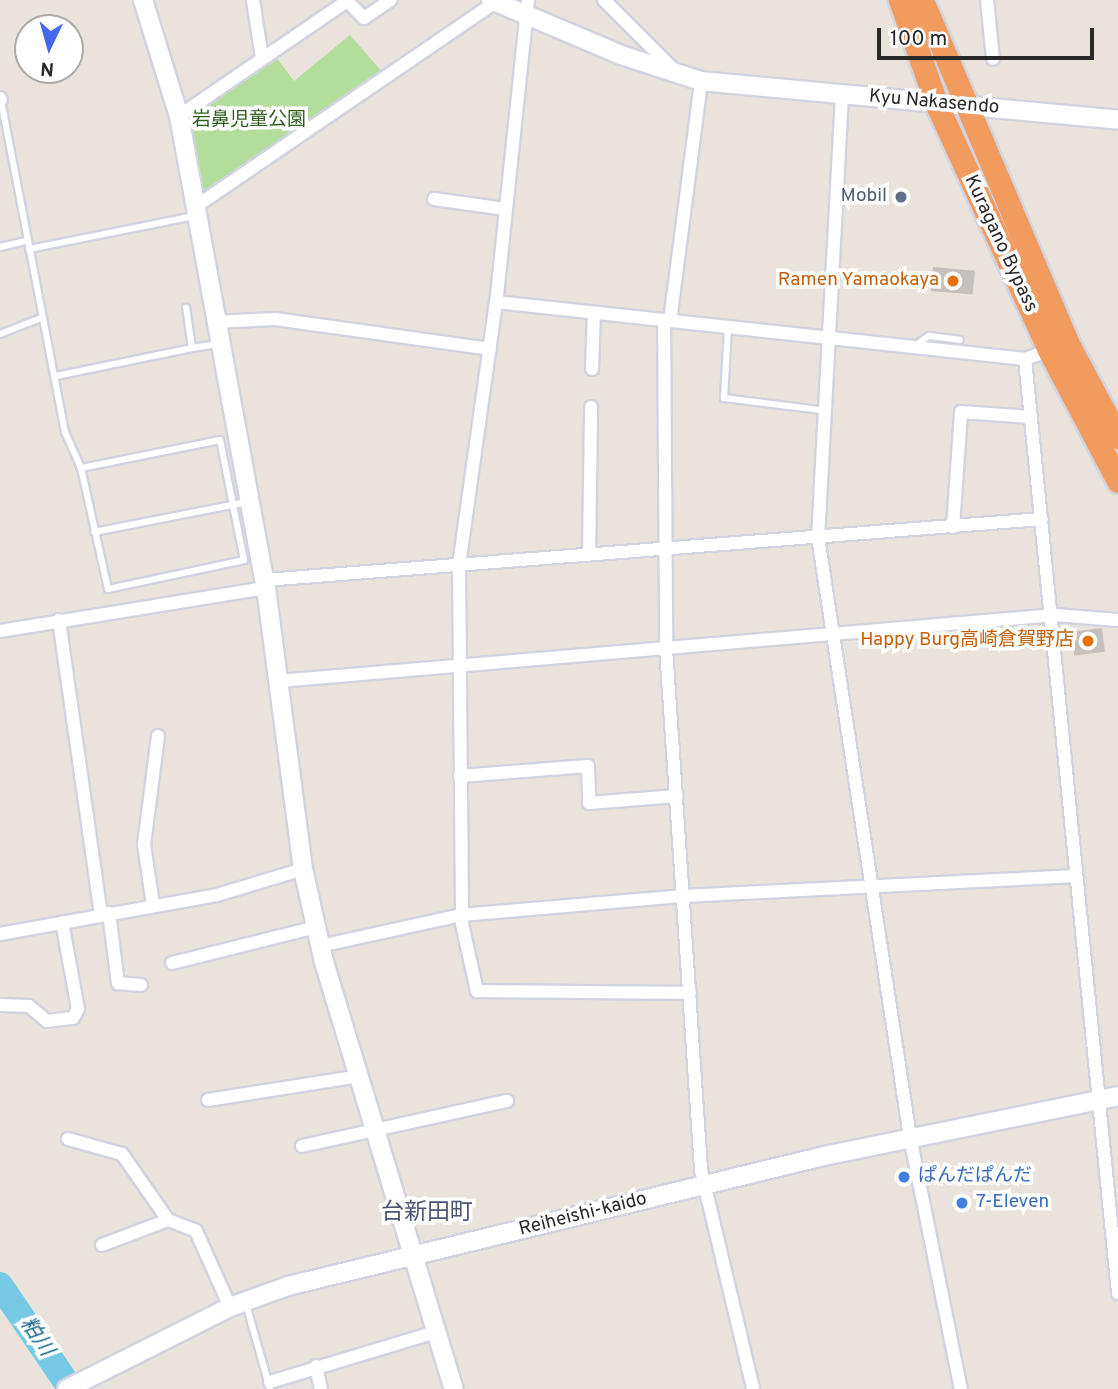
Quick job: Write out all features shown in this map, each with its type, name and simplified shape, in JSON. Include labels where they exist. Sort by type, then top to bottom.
[{"type":"highway","name":"Kuragano Bypass","points":[[900,0],[936,103],[1049,350],[1118,481]]},
{"type":"highway","name":"Kuragano Bypass","points":[[922,0],[1067,342],[1118,436]]},
{"type":"street","points":[[143,0],[178,116],[219,344],[242,503],[266,584],[303,869],[320,946],[454,1389]]},
{"type":"street","points":[[253,0],[262,58]]},
{"type":"street","points":[[178,116],[347,1],[364,18],[391,0]]},
{"type":"street","points":[[604,0],[679,75]]},
{"type":"street","points":[[987,0],[993,59]]},
{"type":"street","points":[[196,211],[493,1],[526,7],[679,75],[701,81],[667,321],[663,549],[666,648],[705,1185],[752,1389]]},
{"type":"street","points":[[526,7],[496,302],[458,565],[461,915],[477,991],[690,993]]},
{"type":"street","name":"Kyu Nakasendo","points":[[701,81],[750,88],[1118,120]]},
{"type":"street","points":[[842,95],[825,336],[818,537],[910,1137],[961,1389]]},
{"type":"street","points":[[435,199],[505,209]]},
{"type":"street","points":[[496,302],[1025,359],[1049,350]]},
{"type":"street","points":[[593,369],[594,313]]},
{"type":"street","points":[[214,322],[275,319],[490,349]]},
{"type":"street","points":[[1025,359],[1118,1293]]},
{"type":"street","points":[[589,555],[591,407]]},
{"type":"street","points":[[953,527],[961,412],[1031,417]]},
{"type":"street","points":[[0,631],[266,584],[458,565],[1042,519]]},
{"type":"street","points":[[279,681],[1049,617],[1118,620]]},
{"type":"street","points":[[59,620],[118,982],[141,985]]},
{"type":"street","points":[[153,905],[144,845],[158,737]]},
{"type":"street","points":[[460,776],[588,766],[589,803],[677,796]]},
{"type":"street","points":[[0,933],[218,895],[303,869]]},
{"type":"street","points":[[320,946],[461,915],[684,895],[872,888],[1075,876]]},
{"type":"street","points":[[0,1005],[29,1006],[47,1021],[73,1018],[78,1009],[62,922]]},
{"type":"street","points":[[172,963],[316,927]]},
{"type":"street","points":[[208,1100],[359,1076]]},
{"type":"street","name":"Reiheishi-kaido","points":[[67,1389],[238,1304],[414,1256],[705,1185],[910,1137],[1118,1096]]},
{"type":"street","points":[[302,1146],[507,1101]]},
{"type":"street","points":[[68,1139],[122,1154],[168,1220],[196,1231],[238,1304]]},
{"type":"street","points":[[102,1245],[168,1220]]},
{"type":"street","points":[[270,1385],[316,1366],[436,1332]]},
{"type":"street","points":[[316,1366],[321,1389]]},
{"type":"lane","points":[[1,99],[65,432],[81,468],[108,589],[244,560],[242,503],[220,440],[81,468]]},
{"type":"lane","points":[[0,247],[28,245],[196,211]]},
{"type":"lane","points":[[186,307],[192,348]]},
{"type":"lane","points":[[0,334],[41,318]]},
{"type":"lane","points":[[728,326],[724,398],[821,410]]},
{"type":"lane","points":[[914,346],[929,336],[960,340]]},
{"type":"lane","points":[[56,376],[219,344]]},
{"type":"lane","points":[[94,531],[242,503]]},
{"type":"lane","points":[[238,1304],[270,1385]]},
{"type":"green space","name":"岩鼻児童公園","points":[[350,35],[384,74],[202,195],[187,116],[276,57],[294,81]]},
{"type":"building","name":"Ramen Yamaokaya","points":[[933,267],[975,271],[973,295],[931,291]]},
{"type":"building","name":"Happy Burg高崎倉賀野店","points":[[1102,628],[1105,652],[1074,656],[1071,632]]},
{"type":"waterway","name":"粕川","points":[[0,1285],[71,1389]]},
{"type":"place","name":"Mobil","points":[[901,197]]},
{"type":"place","name":"Ramen Yamaokaya","points":[[953,281]]},
{"type":"place","name":"Happy Burg高崎倉賀野店","points":[[1088,641]]},
{"type":"place","name":"ぱんだぱんだ","points":[[904,1177]]},
{"type":"place","name":"7-Eleven","points":[[962,1203]]},
{"type":"district","name":"台新田町","points":[[427,1214]]}]
